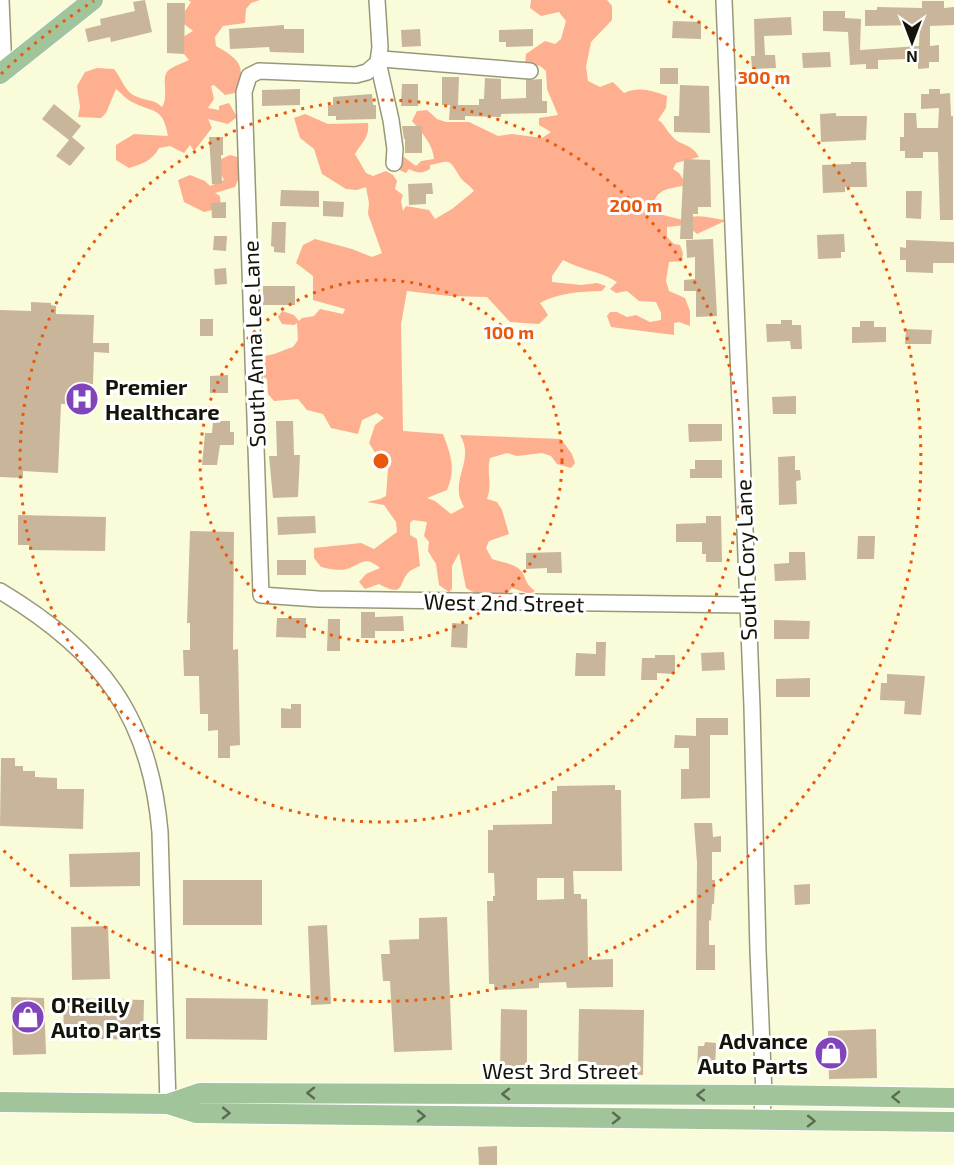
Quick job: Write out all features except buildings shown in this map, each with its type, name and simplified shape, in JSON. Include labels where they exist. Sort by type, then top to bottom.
[{"type":"main road","points":[[2,73],[93,0]]},
{"type":"main road","name":"West 3rd Street","points":[[168,1104],[200,1093],[954,1098]]},
{"type":"main road","name":"West 3rd Street","points":[[0,1102],[168,1104],[196,1113],[954,1122]]},
{"type":"street","points":[[1,0],[2,73]]},
{"type":"street","points":[[376,0],[380,47],[378,62],[391,120],[395,149],[394,163]]},
{"type":"street","name":"South Cory Lane","points":[[724,0],[764,1095],[761,1120]]},
{"type":"street","points":[[378,62],[382,59],[530,71]]},
{"type":"street","name":"South Anna Lee Lane","points":[[261,595],[244,92],[249,76],[259,71],[356,75],[367,72],[378,62]]},
{"type":"street","points":[[0,591],[55,627],[93,663],[120,699],[142,742],[155,789],[160,832],[168,1104]]},
{"type":"street","name":"West 2nd Street","points":[[261,595],[318,599],[747,605]]},
{"type":"shaded area","points":[[188,0],[260,0],[251,3],[246,9],[245,23],[223,26],[215,37],[216,46],[236,60],[241,70],[241,77],[235,93],[225,95],[214,85],[211,86],[214,99],[208,108],[219,110],[219,106],[229,103],[237,117],[228,124],[208,119],[212,128],[194,151],[190,145],[184,153],[170,146],[159,148],[150,159],[129,168],[116,160],[116,145],[134,134],[168,136],[160,115],[130,101],[116,89],[106,113],[101,118],[78,117],[80,107],[77,86],[85,72],[97,68],[114,69],[132,94],[162,107],[167,72],[189,60],[174,42],[193,31],[179,20],[191,2]]},
{"type":"shaded area","points":[[531,0],[607,0],[612,6],[612,20],[591,42],[586,67],[588,81],[600,87],[613,82],[624,93],[641,90],[667,96],[666,108],[658,120],[674,139],[693,149],[699,157],[676,163],[673,169],[679,173],[687,185],[662,191],[647,211],[683,220],[699,216],[727,220],[697,234],[686,225],[667,227],[667,237],[674,244],[680,245],[683,253],[682,261],[669,262],[666,281],[669,291],[685,298],[690,311],[690,326],[679,322],[674,323],[674,335],[611,327],[607,316],[610,312],[617,312],[627,317],[636,315],[650,322],[661,320],[661,313],[656,302],[639,301],[627,291],[616,293],[610,289],[617,282],[563,260],[552,276],[552,282],[581,285],[597,283],[606,286],[602,291],[578,292],[540,303],[548,315],[539,324],[510,322],[487,297],[449,296],[407,291],[401,324],[403,431],[443,434],[452,469],[447,490],[427,498],[435,501],[451,514],[464,507],[459,493],[465,457],[464,443],[460,435],[561,439],[572,454],[575,463],[571,468],[557,464],[551,456],[542,453],[517,456],[507,453],[490,458],[487,499],[497,502],[502,510],[509,534],[489,541],[486,548],[492,559],[519,569],[535,591],[530,594],[512,588],[506,594],[477,594],[466,588],[459,553],[452,566],[452,589],[449,592],[439,585],[436,564],[428,551],[429,542],[424,536],[427,522],[413,520],[410,523],[410,535],[417,539],[420,566],[406,575],[398,589],[394,590],[379,584],[365,589],[359,582],[366,574],[380,568],[366,561],[344,570],[321,567],[314,558],[314,548],[361,543],[374,549],[397,532],[396,522],[384,505],[367,502],[386,496],[390,458],[377,456],[369,443],[375,425],[384,418],[377,413],[362,420],[358,434],[331,428],[323,414],[307,410],[298,399],[274,401],[268,394],[267,379],[250,369],[262,356],[293,347],[298,340],[297,323],[282,324],[278,317],[282,311],[294,315],[299,321],[302,318],[314,316],[320,309],[343,314],[345,309],[313,300],[313,276],[296,263],[303,245],[315,239],[372,257],[382,253],[368,214],[369,203],[366,187],[357,190],[346,189],[322,174],[314,149],[300,138],[294,118],[305,114],[328,124],[368,123],[366,136],[355,154],[366,173],[373,176],[386,171],[393,175],[397,181],[395,189],[403,195],[401,201],[403,211],[406,206],[429,210],[435,219],[474,191],[448,162],[430,165],[430,169],[422,172],[409,169],[406,173],[397,169],[400,158],[404,157],[416,166],[421,161],[434,159],[429,144],[412,121],[417,111],[427,110],[437,119],[446,122],[469,122],[498,136],[512,134],[542,138],[551,132],[539,125],[539,118],[558,115],[547,89],[546,71],[540,66],[525,64],[526,54],[545,41],[555,44],[561,39],[566,21],[559,12],[541,16],[530,8]]},
{"type":"shaded area","points":[[230,155],[241,158],[241,173],[235,187],[215,193],[220,196],[221,208],[204,212],[184,202],[178,180],[190,175],[205,181],[210,186],[224,180],[215,162]]},
{"type":"place","name":"Premier Healthcare","points":[[82,399]]},
{"type":"place","name":"O'Reilly Auto Parts","points":[[28,1017]]},
{"type":"place","name":"Advance Auto Parts","points":[[831,1053]]}]
